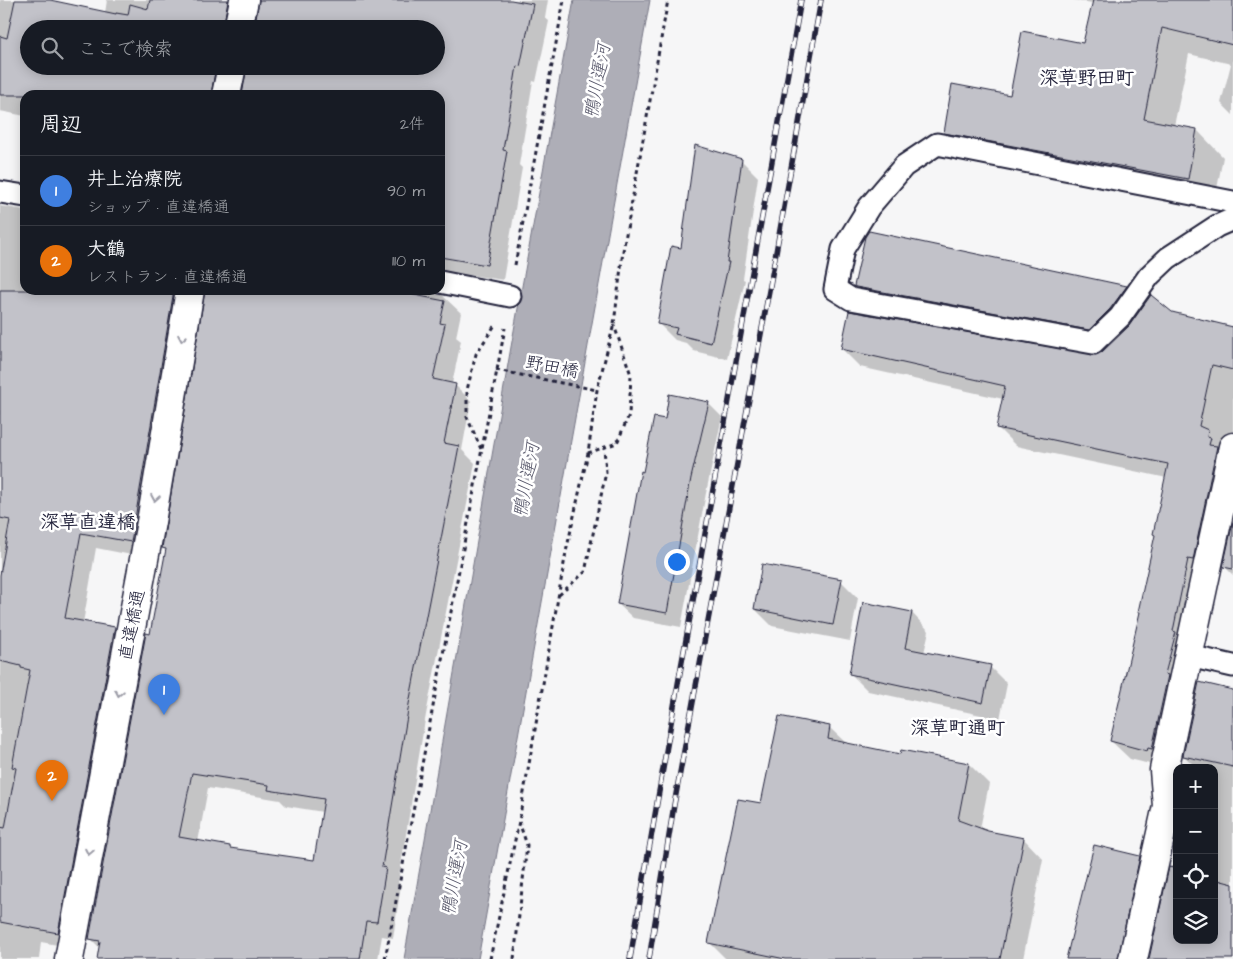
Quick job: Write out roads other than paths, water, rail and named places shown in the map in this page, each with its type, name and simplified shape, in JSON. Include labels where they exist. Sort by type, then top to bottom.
[{"type":"street","points":[[240,20],[244,0]]},
{"type":"street","points":[[227,90],[230,75]]},
{"type":"street","name":"直違橋通","points":[[69,959],[151,522],[189,295]]},
{"type":"street","points":[[1133,959],[1167,806],[1164,770],[1233,447]]},
{"type":"lane","points":[[1233,202],[937,144],[904,166],[869,207],[843,249],[835,289],[851,299],[1092,343],[1120,317],[1148,276],[1168,258],[1217,226],[1233,219]]},
{"type":"lane","points":[[0,192],[20,195]]},
{"type":"lane","points":[[445,284],[509,304]]},
{"type":"lane","points":[[1189,656],[1233,666]]},
{"type":"water","name":"鴨川運河","points":[[574,0],[650,0],[478,959],[404,959],[511,347]]},
{"type":"railway","points":[[630,959],[801,0]]},
{"type":"railway","points":[[649,959],[674,805],[821,0]]},
{"type":"place","name":"井上治療院","points":[[164,715]]},
{"type":"place","name":"大鶴","points":[[52,801]]},
{"type":"district","name":"深草野田町","points":[[1087,78]]},
{"type":"district","name":"深草直違橋","points":[[88,522]]},
{"type":"district","name":"深草町通町","points":[[958,728]]}]
